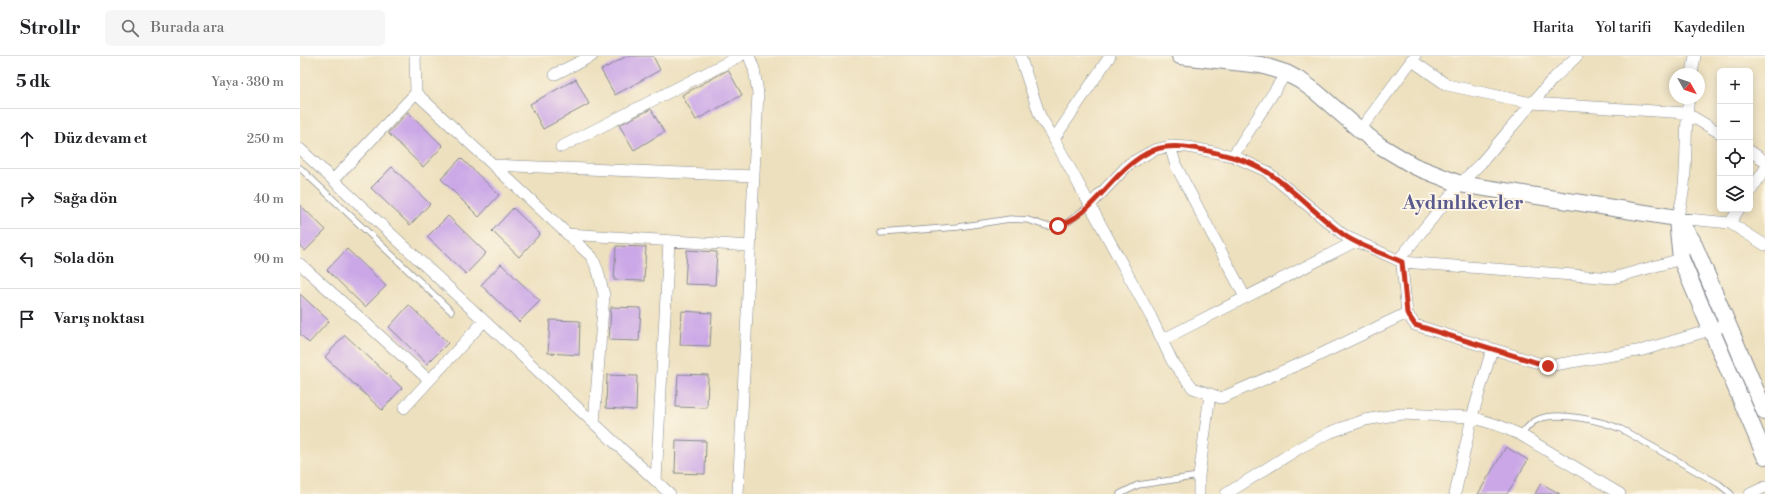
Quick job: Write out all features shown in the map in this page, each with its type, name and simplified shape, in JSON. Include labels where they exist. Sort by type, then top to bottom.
[{"type":"street","points":[[333,180],[416,93],[415,56]]},
{"type":"street","points":[[555,74],[592,56]]},
{"type":"street","points":[[561,148],[740,56]]},
{"type":"street","points":[[738,494],[758,93],[754,69],[749,56]]},
{"type":"street","points":[[1020,56],[1040,116],[1090,205],[1172,361],[1193,388],[1221,398],[1313,358],[1407,313]]},
{"type":"street","points":[[1054,139],[1110,56]]},
{"type":"street","points":[[1180,56],[1261,65],[1286,73],[1316,92],[1379,145],[1414,166],[1460,184],[1677,218],[1730,223],[1765,245]]},
{"type":"street","points":[[1577,56],[1551,81],[1482,163],[1460,184],[1401,257],[1407,313],[1415,325],[1548,366],[1643,350],[1727,326]]},
{"type":"street","points":[[1693,68],[1695,56]]},
{"type":"street","points":[[1360,130],[1413,58],[1447,85],[1532,104],[1686,113],[1717,131]]},
{"type":"street","points":[[1233,156],[1286,73]]},
{"type":"street","points":[[416,93],[592,257],[598,271],[604,295],[594,423]]},
{"type":"street","points":[[1688,104],[1686,113],[1682,202],[1677,218],[1681,259],[1765,456]]},
{"type":"street","points":[[1090,205],[1129,164],[1154,150],[1170,146],[1188,147],[1233,156],[1266,171],[1345,236],[1402,262],[1613,278],[1681,259]]},
{"type":"street","points":[[1170,146],[1176,166],[1245,297]]},
{"type":"street","points":[[300,149],[670,494]]},
{"type":"street","points":[[1753,154],[1765,160]]},
{"type":"street","points":[[493,165],[754,176]]},
{"type":"street","points":[[1753,187],[1765,169]]},
{"type":"street","points":[[1730,223],[1737,212]]},
{"type":"street","points":[[1677,218],[1692,240],[1727,326],[1765,412]]},
{"type":"street","points":[[568,234],[750,246]]},
{"type":"street","points":[[656,481],[669,241]]},
{"type":"street","points":[[1162,340],[1356,241]]},
{"type":"street","points":[[300,264],[429,380]]},
{"type":"street","points":[[404,408],[484,321]]},
{"type":"street","points":[[1455,494],[1472,417],[1492,349]]},
{"type":"street","points":[[1199,494],[1199,476],[1210,394]]},
{"type":"street","points":[[1226,494],[1321,436],[1365,420],[1401,414],[1472,417],[1521,435],[1620,494]]},
{"type":"street","points":[[1750,494],[1765,487]]},
{"type":"lane","points":[[300,168],[451,311]]},
{"type":"lane","points":[[880,233],[958,227],[1010,219],[1028,220],[1046,226],[1058,226],[1068,222],[1090,205]]},
{"type":"lane","points":[[1521,435],[1533,422],[1547,416],[1584,418],[1607,423],[1621,429],[1713,480],[1731,494]]},
{"type":"lane","points":[[1120,494],[1138,485],[1199,476]]},
{"type":"building","points":[[627,56],[653,56],[660,70],[615,95],[601,70]]},
{"type":"building","points":[[728,70],[742,95],[696,120],[682,95]]},
{"type":"building","points":[[576,79],[589,104],[543,129],[530,104]]},
{"type":"building","points":[[651,109],[664,132],[634,150],[619,125]]},
{"type":"building","points":[[408,112],[443,146],[423,167],[388,133]]},
{"type":"building","points":[[461,158],[499,195],[479,217],[441,179]]},
{"type":"building","points":[[392,167],[430,204],[410,225],[371,188]]},
{"type":"building","points":[[300,205],[326,230],[305,251],[300,246]]},
{"type":"building","points":[[513,208],[540,234],[519,257],[492,231]]},
{"type":"building","points":[[448,216],[486,253],[466,274],[427,237]]},
{"type":"building","points":[[616,246],[646,247],[644,281],[614,280]]},
{"type":"building","points":[[347,249],[386,286],[365,307],[327,270]]},
{"type":"building","points":[[687,250],[717,252],[715,285],[685,284]]},
{"type":"building","points":[[501,264],[540,301],[519,322],[481,285]]},
{"type":"building","points":[[300,294],[329,321],[309,343],[300,334]]},
{"type":"building","points":[[409,305],[448,343],[427,364],[389,327]]},
{"type":"building","points":[[611,307],[641,308],[639,341],[609,340]]},
{"type":"building","points":[[682,311],[712,313],[710,346],[680,345]]},
{"type":"building","points":[[550,320],[580,321],[579,355],[548,353]]},
{"type":"building","points":[[345,335],[402,388],[382,410],[325,357]]},
{"type":"building","points":[[678,374],[708,375],[707,408],[676,407]]},
{"type":"building","points":[[607,375],[637,376],[636,410],[606,408]]},
{"type":"building","points":[[676,440],[706,441],[705,474],[675,473]]},
{"type":"building","points":[[1506,447],[1528,460],[1507,494],[1478,494]]},
{"type":"building","points":[[1541,483],[1560,494],[1535,494]]},
{"type":"district","name":"Aydınlıkevler","points":[[1463,203]]},
{"type":"route","points":[[1058,226],[1068,222],[1090,205],[1129,164],[1154,150],[1170,146],[1188,147],[1233,156],[1266,171],[1345,236],[1402,262],[1407,313],[1415,325],[1548,366]]}]
